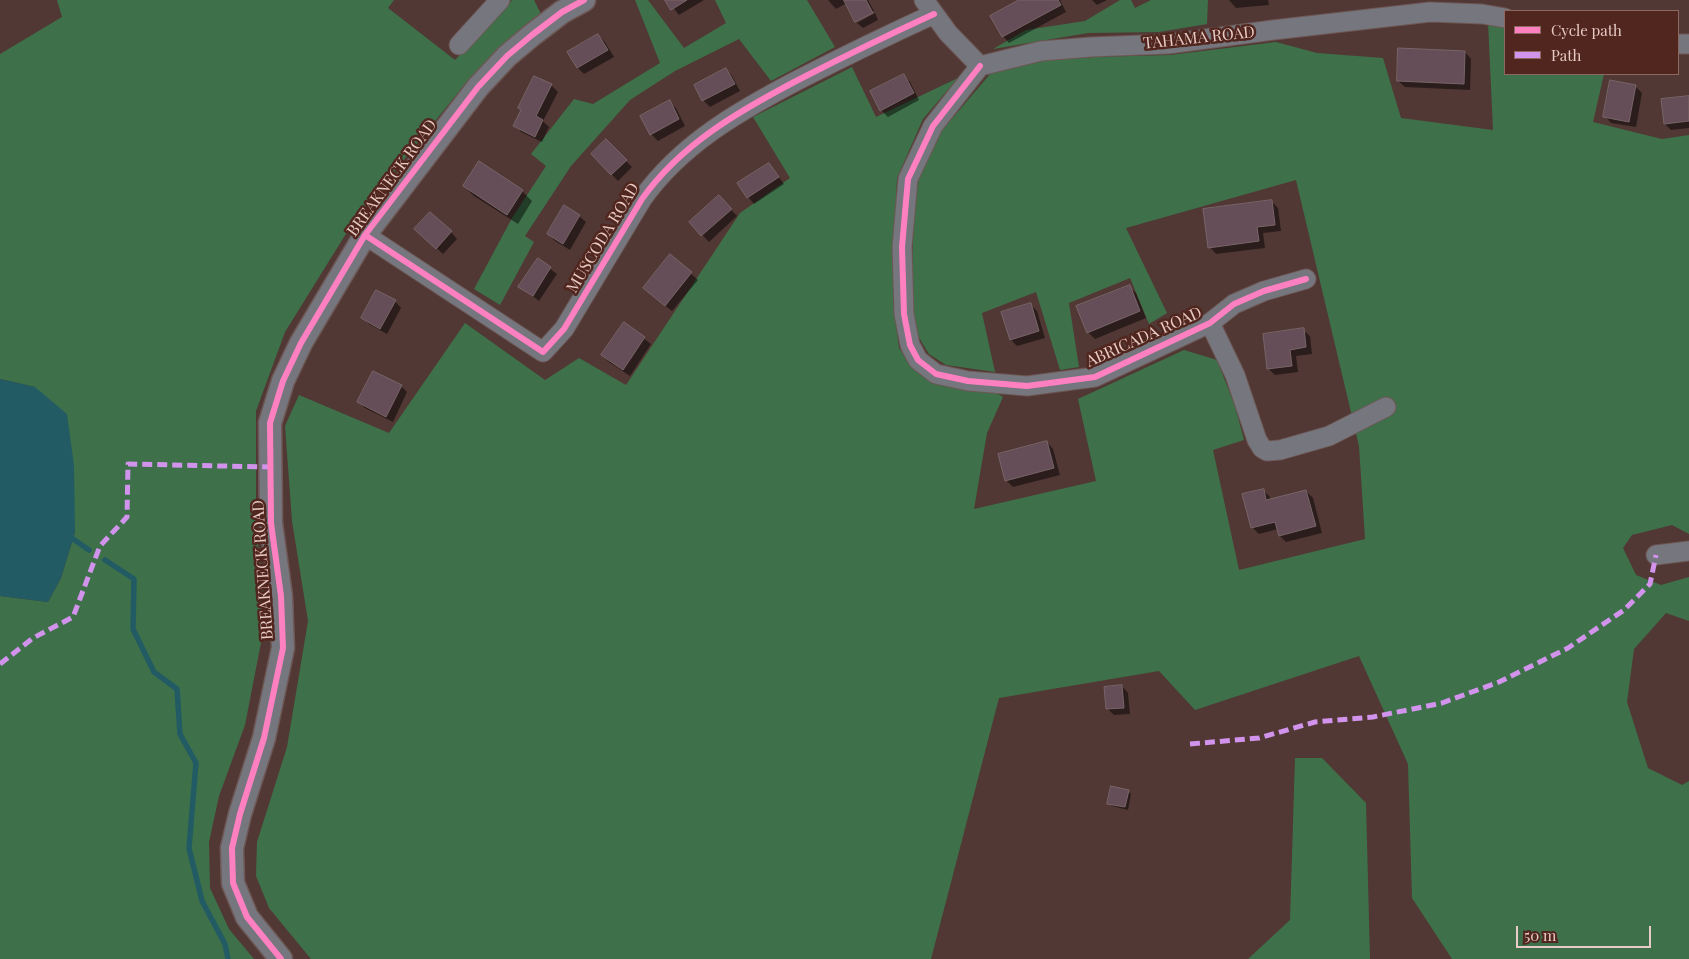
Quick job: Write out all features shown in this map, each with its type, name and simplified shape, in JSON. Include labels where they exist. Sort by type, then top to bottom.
[{"type":"street","points":[[459,45],[500,0]]},
{"type":"street","name":"BREAKNECK ROAD","points":[[281,959],[247,917],[233,882],[232,848],[240,814],[264,738],[283,648],[281,596],[271,523],[270,423],[283,381],[301,343],[365,236],[478,87],[507,56],[532,35],[558,6],[584,0]]},
{"type":"street","points":[[929,7],[948,33],[980,66]]},
{"type":"street","name":"MUSCODA ROAD","points":[[365,236],[543,352],[564,329],[642,198],[656,179],[703,136],[748,107],[858,48],[929,7]]},
{"type":"street","name":"TAHAMA ROAD","points":[[980,66],[1040,51],[1168,44],[1430,12],[1482,14],[1504,18]]},
{"type":"street","name":"ABRICADA ROAD","points":[[980,66],[933,126],[908,179],[902,247],[904,314],[910,345],[918,360],[936,374],[968,381],[1027,386],[1095,376],[1210,323],[1234,304],[1264,291],[1306,279]]},
{"type":"street","points":[[1210,323],[1236,375],[1257,440],[1262,448],[1267,451],[1280,450],[1329,436],[1386,407]]},
{"type":"street","points":[[1656,555],[1689,551]]},
{"type":"green space","points":[[57,0],[394,0],[388,8],[455,60],[512,0],[534,0],[541,14],[516,34],[469,79],[352,224],[285,332],[256,411],[256,527],[266,617],[245,725],[219,796],[209,842],[210,888],[229,929],[254,959],[0,959],[0,596],[48,602],[61,578],[75,532],[35,387],[0,379],[0,54],[62,17]]},
{"type":"green space","points":[[635,0],[648,0],[684,48],[726,23],[715,0],[807,0],[835,47],[771,81],[739,39],[675,71],[630,100],[571,166],[525,236],[534,242],[500,305],[474,289],[512,218],[546,166],[531,154],[574,99],[593,104],[660,63]]},
{"type":"green space","points":[[1120,0],[1131,0],[1135,8],[1151,0],[1208,0],[1207,24],[1159,32],[1088,33],[993,49],[1026,30],[1085,21]]},
{"type":"green space","points":[[1488,22],[1504,26],[1504,75],[1604,75],[1593,122],[1662,139],[1689,135],[1689,534],[1672,525],[1632,535],[1623,548],[1636,575],[1661,585],[1689,577],[1689,621],[1666,613],[1634,649],[1627,702],[1648,768],[1682,785],[1689,781],[1689,959],[1452,959],[1412,898],[1408,764],[1359,656],[1195,710],[1159,671],[999,698],[931,959],[311,959],[269,908],[256,876],[257,842],[287,747],[308,621],[292,521],[285,426],[299,395],[389,433],[465,323],[545,380],[579,358],[626,385],[740,213],[790,178],[753,117],[852,67],[876,117],[958,78],[923,119],[897,178],[893,302],[899,348],[911,365],[993,391],[1003,397],[987,433],[974,509],[1096,481],[1078,399],[1184,350],[1217,360],[1235,406],[1244,440],[1213,450],[1239,570],[1365,539],[1359,446],[1296,180],[1126,228],[1167,313],[1149,324],[1130,278],[1069,303],[1079,367],[1060,370],[1036,292],[982,313],[995,372],[946,365],[929,354],[918,336],[911,299],[915,182],[938,135],[991,73],[1044,60],[1170,55],[1276,42],[1317,53],[1383,58],[1401,118],[1493,130]]},
{"type":"green space","points":[[1295,758],[1322,758],[1366,803],[1370,959],[1248,959],[1290,920]]},
{"type":"water","points":[[0,379],[35,387],[67,414],[74,465],[75,532],[61,578],[48,602],[0,596]]},
{"type":"building","points":[[665,0],[687,0],[671,10]]},
{"type":"building","points":[[844,0],[866,0],[873,13],[855,22]]},
{"type":"building","points":[[1019,0],[1058,0],[1061,5],[1002,37],[990,16]]},
{"type":"building","points":[[598,34],[608,50],[577,68],[567,52]]},
{"type":"building","points":[[1398,48],[1465,51],[1464,84],[1397,81]]},
{"type":"building","points":[[726,68],[735,84],[702,101],[694,85]]},
{"type":"building","points":[[904,74],[914,93],[880,111],[870,91]]},
{"type":"building","points":[[534,76],[552,84],[536,116],[543,120],[535,137],[513,126],[521,110],[518,108]]},
{"type":"building","points":[[1610,80],[1636,85],[1629,122],[1603,117]]},
{"type":"building","points":[[1689,96],[1689,121],[1664,124],[1661,99]]},
{"type":"building","points":[[670,100],[679,119],[650,135],[640,116]]},
{"type":"building","points":[[606,139],[627,160],[611,175],[591,154]]},
{"type":"building","points":[[479,161],[523,190],[507,215],[463,186]]},
{"type":"building","points":[[769,163],[779,177],[747,198],[737,183]]},
{"type":"building","points":[[719,195],[732,209],[701,236],[689,222]]},
{"type":"building","points":[[1272,200],[1275,225],[1257,227],[1259,241],[1208,248],[1203,209]]},
{"type":"building","points":[[564,205],[580,215],[563,244],[547,234]]},
{"type":"building","points":[[430,212],[452,231],[436,249],[414,229]]},
{"type":"building","points":[[670,254],[692,272],[665,306],[643,288]]},
{"type":"building","points":[[538,258],[551,267],[533,296],[518,287]]},
{"type":"building","points":[[1130,285],[1140,311],[1087,333],[1076,306]]},
{"type":"building","points":[[376,290],[396,300],[380,329],[361,318]]},
{"type":"building","points":[[1031,303],[1039,331],[1010,340],[1001,312]]},
{"type":"building","points":[[624,322],[645,337],[623,370],[601,355]]},
{"type":"building","points":[[1304,328],[1306,347],[1290,350],[1292,366],[1267,369],[1263,334]]},
{"type":"building","points":[[373,371],[402,385],[386,417],[357,402]]},
{"type":"building","points":[[1047,441],[1054,468],[1005,481],[998,454]]},
{"type":"building","points":[[1264,489],[1266,500],[1306,490],[1316,526],[1279,536],[1275,522],[1251,528],[1242,494]]},
{"type":"building","points":[[1122,685],[1124,708],[1106,709],[1104,687]]},
{"type":"building","points":[[1111,786],[1129,790],[1125,807],[1107,804]]},
{"type":"waterway","points":[[73,539],[89,550]]},
{"type":"waterway","points":[[105,560],[134,579],[133,629],[154,672],[177,689],[180,734],[196,763],[189,848],[202,901],[225,944],[228,959]]},
{"type":"marked path","points":[[0,664],[33,638],[73,617],[100,546],[127,517],[128,464],[270,467]]},
{"type":"marked path","points":[[1190,744],[1259,738],[1315,722],[1373,717],[1442,703],[1499,682],[1568,648],[1624,610],[1650,584],[1656,555]]},
{"type":"cycle path","points":[[281,959],[247,917],[233,883],[232,848],[240,814],[264,738],[283,648],[281,596],[271,523],[270,423],[283,381],[301,343],[365,235],[478,87],[507,56],[532,35],[562,12],[584,0]]},
{"type":"cycle path","points":[[365,235],[543,352],[564,329],[642,199],[657,179],[693,145],[712,130],[798,80],[934,14]]},
{"type":"cycle path","points":[[980,66],[933,126],[908,179],[902,247],[904,314],[910,345],[918,360],[936,374],[968,381],[1027,386],[1095,377],[1210,323],[1234,304],[1264,291],[1306,279]]}]
